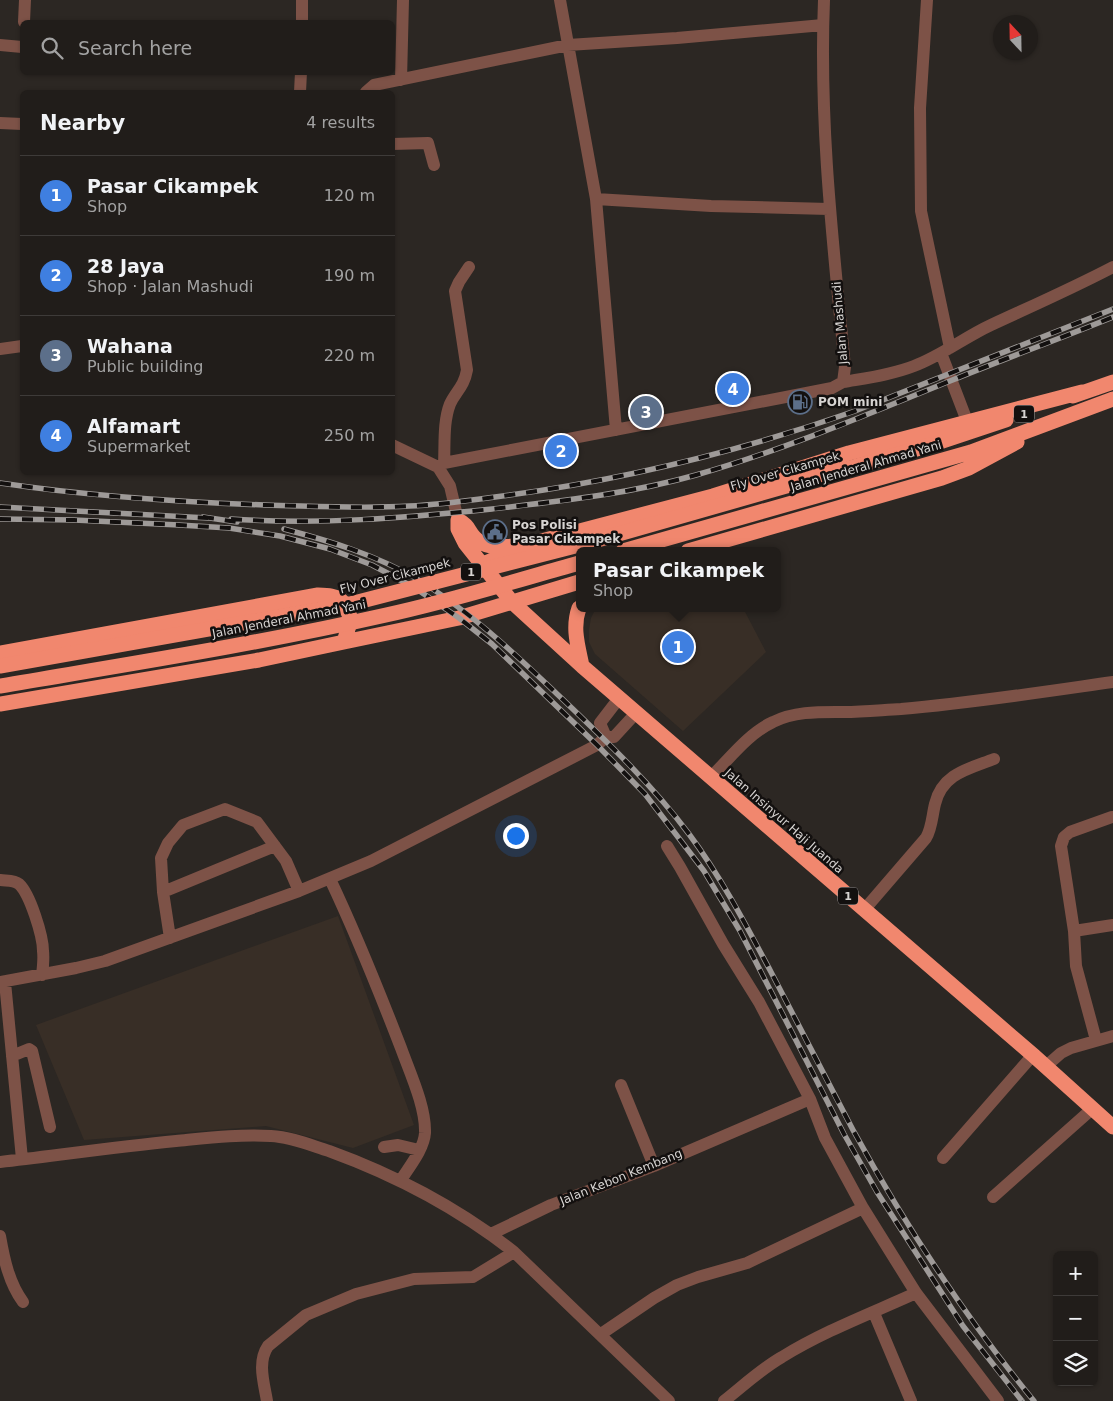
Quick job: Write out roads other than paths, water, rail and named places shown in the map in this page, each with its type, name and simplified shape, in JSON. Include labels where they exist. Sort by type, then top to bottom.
[{"type":"highway","name":"1","points":[[1082,392],[1113,382]]},
{"type":"highway","points":[[458,520],[466,524],[475,538],[491,548],[530,544],[713,496],[849,453],[1082,392]]},
{"type":"highway","name":"Fly Over Cikampek","points":[[0,666],[350,604],[587,543],[934,444],[1082,392]]},
{"type":"highway","name":"Jalan Jenderal Ahmad Yani","points":[[637,547],[971,452],[1113,400]]},
{"type":"highway","points":[[702,547],[942,478],[969,468],[997,454],[1054,422]]},
{"type":"highway","name":"Jalan Insinyur Haji Juanda","points":[[458,520],[458,529],[465,543],[512,602],[582,666],[1113,1126]]},
{"type":"highway","points":[[566,535],[585,544],[587,547]]},
{"type":"highway","points":[[481,565],[530,544]]},
{"type":"highway","name":"Jalan Jenderal Ahmad Yani","points":[[0,686],[330,628],[469,594],[576,564]]},
{"type":"highway","points":[[0,704],[186,673],[459,618],[576,583]]},
{"type":"highway","points":[[0,653],[318,595],[335,596],[344,602],[351,619],[344,642]]},
{"type":"highway","points":[[578,612],[575,622],[576,637],[582,666]]},
{"type":"street","points":[[24,20],[25,0]]},
{"type":"street","points":[[302,0],[302,20]]},
{"type":"street","points":[[401,80],[403,0]]},
{"type":"street","points":[[560,0],[596,199],[616,430]]},
{"type":"street","name":"Jalan Mashudi","points":[[441,465],[832,388],[842,382],[846,366],[829,208],[824,130],[824,0]]},
{"type":"street","points":[[927,0],[920,108],[921,211],[945,351],[967,421]]},
{"type":"street","points":[[368,90],[374,85],[568,45],[677,38],[823,25]]},
{"type":"street","points":[[0,45],[20,47]]},
{"type":"street","points":[[300,90],[301,75]]},
{"type":"street","points":[[0,123],[20,124]]},
{"type":"street","points":[[395,144],[428,143],[434,165]]},
{"type":"street","points":[[596,199],[712,206],[829,208]]},
{"type":"street","points":[[458,520],[455,502],[441,465],[450,403],[465,381],[468,370],[455,291],[458,282],[469,267]]},
{"type":"street","points":[[842,382],[914,366],[989,326],[1073,288],[1113,267]]},
{"type":"street","points":[[0,348],[20,346]]},
{"type":"street","points":[[395,446],[441,465]]},
{"type":"street","points":[[711,777],[758,731],[774,722],[791,716],[815,711],[900,709],[963,703],[1113,682]]},
{"type":"street","points":[[606,737],[600,723],[620,697]]},
{"type":"street","points":[[22,1159],[12,1056],[2,982],[105,961],[330,879],[371,861],[597,745],[606,737],[614,737],[637,712]]},
{"type":"street","points":[[864,910],[926,838],[930,831],[935,803],[944,784],[950,778],[994,759]]},
{"type":"street","points":[[170,938],[163,892],[161,858],[168,843],[182,825],[225,809],[257,822],[286,861],[299,891]]},
{"type":"street","points":[[1096,1040],[1076,966],[1074,931],[1061,846],[1064,836],[1070,832],[1112,817]]},
{"type":"street","points":[[163,892],[275,846]]},
{"type":"street","points":[[667,846],[723,944],[759,1002],[810,1099],[825,1138],[863,1208],[916,1293],[998,1401]]},
{"type":"street","points":[[330,879],[373,975],[424,1115],[425,1135],[419,1150],[401,1180]]},
{"type":"street","points":[[0,880],[18,884],[28,900],[41,938],[43,950],[42,975]]},
{"type":"street","points":[[1074,931],[1113,925]]},
{"type":"street","points":[[1045,1067],[1061,1053],[1113,1036]]},
{"type":"street","points":[[12,1056],[29,1049],[32,1050],[50,1128]]},
{"type":"street","points":[[943,1158],[1033,1055]]},
{"type":"street","points":[[621,1085],[654,1166]]},
{"type":"street","name":"Jalan Kebon Kembang","points":[[491,1234],[551,1205],[654,1166],[810,1099]]},
{"type":"street","points":[[993,1197],[1092,1109]]},
{"type":"street","points":[[0,1162],[184,1140],[235,1136],[271,1136],[299,1141],[344,1157],[401,1180],[436,1199],[491,1234],[514,1252],[602,1334],[669,1401]]},
{"type":"street","points":[[384,1147],[398,1145],[419,1150]]},
{"type":"street","points":[[602,1334],[654,1298],[677,1285],[746,1263],[863,1208]]},
{"type":"street","points":[[0,1236],[11,1281],[15,1292],[23,1302]]},
{"type":"street","points":[[267,1401],[261,1363],[263,1353],[268,1346],[306,1315],[356,1294],[403,1280],[473,1277],[514,1252]]},
{"type":"street","points":[[724,1401],[780,1357],[813,1339],[916,1293]]},
{"type":"street","points":[[874,1313],[911,1401]]},
{"type":"railway","points":[[0,483],[66,492],[165,500],[355,507],[441,504],[587,483],[722,452],[811,426],[855,411],[1113,309]]},
{"type":"railway","points":[[231,519],[329,521],[426,515],[569,500],[671,482],[792,443],[1113,317]]},
{"type":"railway","points":[[0,507],[208,518]]},
{"type":"railway","points":[[203,517],[237,522]]},
{"type":"railway","points":[[0,519],[74,520],[229,528],[280,536],[330,549],[372,565],[418,590],[459,618],[492,644],[645,794],[704,871],[740,931],[844,1134],[877,1192],[963,1326],[1022,1401]]},
{"type":"railway","points":[[284,529],[369,556],[401,570],[436,591],[506,646],[608,743],[658,796],[701,850],[733,902],[853,1130],[915,1235],[984,1337],[1034,1401]]},
{"type":"place","name":"Alfamart","points":[[733,389]]},
{"type":"place","name":"POM mini","points":[[800,402]]},
{"type":"place","name":"Wahana","points":[[646,412]]},
{"type":"place","name":"28 Jaya","points":[[561,451]]},
{"type":"place","name":"Pos Polisi Pasar Cikampek","points":[[495,532]]},
{"type":"place","name":"Pasar Cikampek","points":[[678,647]]}]
